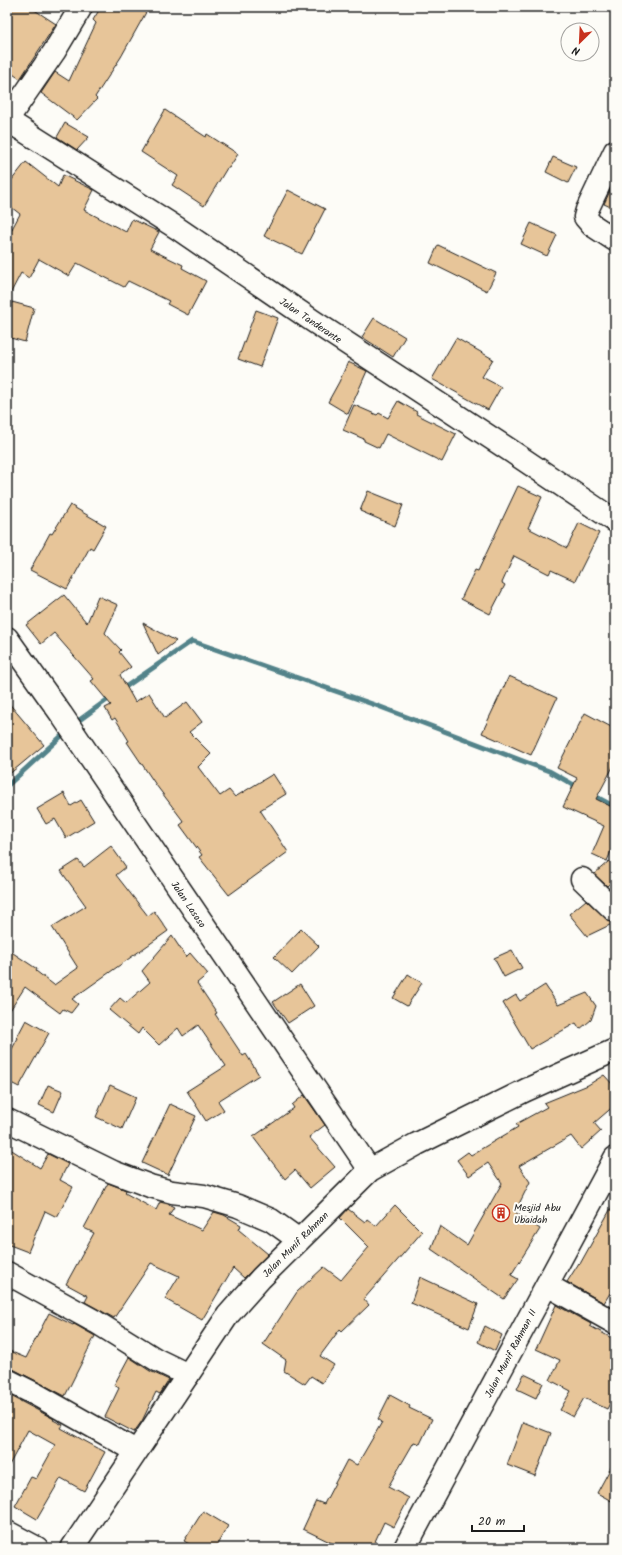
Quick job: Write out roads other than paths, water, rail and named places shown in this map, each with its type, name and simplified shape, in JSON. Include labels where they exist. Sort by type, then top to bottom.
[{"type":"street","points":[[7,120],[54,52],[81,7]]},
{"type":"street","name":"Jalan Tanderante","points":[[7,120],[177,228],[312,322],[508,449],[615,521]]},
{"type":"street","points":[[615,151],[585,217],[592,225],[615,240]]},
{"type":"street","name":"Jalan Lasoso","points":[[7,638],[61,714],[370,1170]]},
{"type":"street","points":[[582,879],[615,911]]},
{"type":"street","name":"Jalan Munif Rahman","points":[[72,1548],[228,1315],[261,1278],[370,1170],[417,1144],[526,1090],[615,1050]]},
{"type":"street","points":[[7,1120],[114,1172],[150,1186],[172,1192],[204,1196],[238,1206],[271,1220],[299,1240]]},
{"type":"street","name":"Jalan Munif Rahman II","points":[[405,1548],[547,1285],[607,1192],[615,1158]]},
{"type":"street","points":[[7,1273],[96,1322],[157,1360],[188,1375]]},
{"type":"street","points":[[547,1285],[615,1323]]},
{"type":"street","points":[[7,1380],[37,1395],[136,1451]]},
{"type":"street","points":[[7,1532],[37,1548]]},
{"type":"waterway","points":[[121,690],[192,641],[378,706],[549,771],[579,788]]},
{"type":"waterway","points":[[74,724],[111,697]]},
{"type":"waterway","points":[[7,786],[67,731]]},
{"type":"waterway","points":[[591,794],[615,807]]},
{"type":"place","name":"Mesjid Abu Ubaidah","points":[[501,1213]]}]
